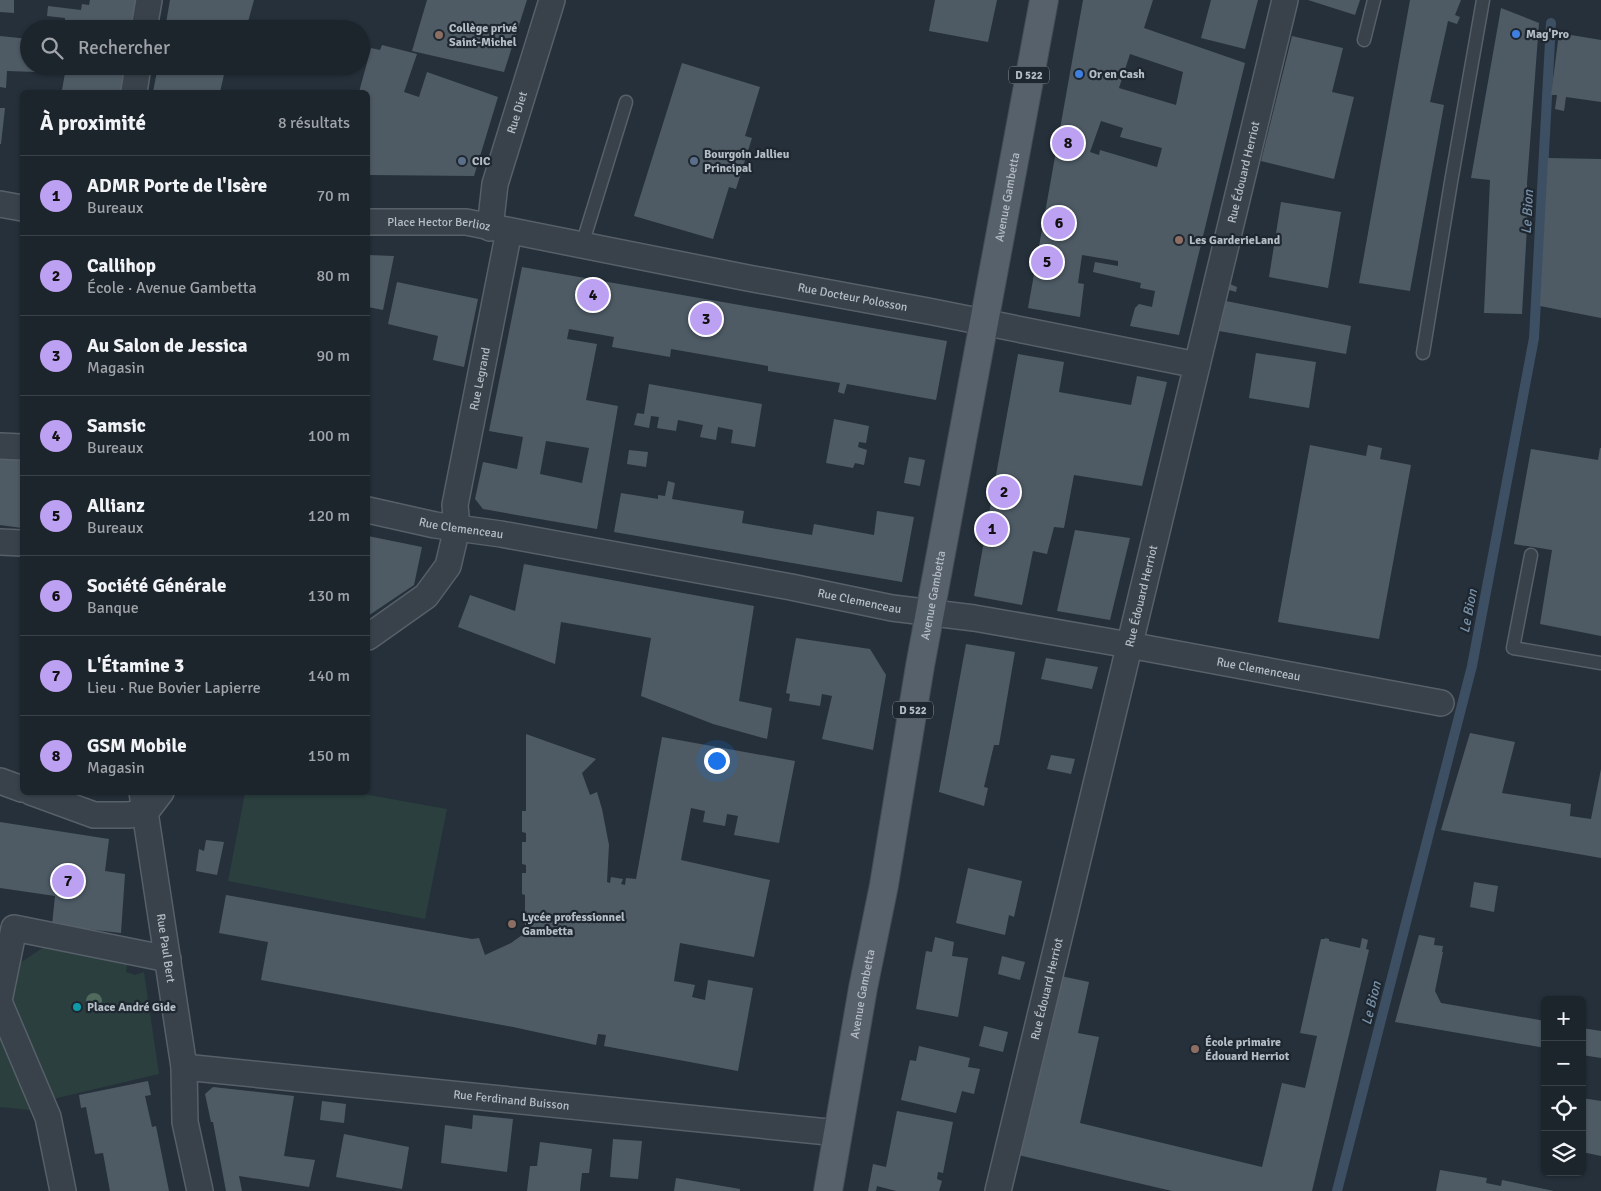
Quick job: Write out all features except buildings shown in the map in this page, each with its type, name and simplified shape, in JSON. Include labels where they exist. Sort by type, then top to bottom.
[{"type":"main road","name":"Avenue Gambetta","points":[[828,1191],[863,988],[884,885],[930,613],[1044,0]]},
{"type":"street","points":[[146,20],[149,0]]},
{"type":"street","name":"Rue Diet","points":[[500,230],[495,184],[552,0]]},
{"type":"street","name":"Rue Édouard Herriot","points":[[998,1191],[1285,0]]},
{"type":"street","points":[[134,90],[137,75]]},
{"type":"street","points":[[0,204],[20,208]]},
{"type":"street","name":"Place Hector Berlioz","points":[[370,222],[466,222],[500,230]]},
{"type":"street","name":"Rue Docteur Polosson","points":[[500,230],[1197,365]]},
{"type":"street","name":"Rue Legrand","points":[[370,636],[426,596],[448,566],[457,528],[455,505],[500,230]]},
{"type":"street","points":[[0,446],[20,447]]},
{"type":"street","name":"Rue Clemenceau","points":[[370,510],[435,525],[501,534],[791,587],[892,608],[974,618],[1442,703]]},
{"type":"street","points":[[0,542],[20,543]]},
{"type":"street","points":[[0,781],[20,789]]},
{"type":"street","points":[[39,795],[94,815],[128,815],[156,795]]},
{"type":"street","name":"Rue Paul Bert","points":[[143,803],[184,1067],[185,1122],[200,1191]]},
{"type":"street","points":[[0,996],[14,928],[168,958]]},
{"type":"street","points":[[0,1004],[48,1117],[63,1191]]},
{"type":"street","name":"Rue Ferdinand Buisson","points":[[184,1067],[838,1133]]},
{"type":"lane","points":[[1364,40],[1374,0]]},
{"type":"lane","points":[[1424,354],[1451,182],[1484,0]]},
{"type":"lane","points":[[582,245],[626,102]]},
{"type":"lane","points":[[1531,554],[1513,648],[1601,663]]},
{"type":"green space","points":[[245,795],[369,795],[447,809],[425,919],[228,881]]},
{"type":"green space","name":"Place André Gide","points":[[47,945],[128,960],[126,972],[135,975],[144,972],[159,1074],[53,1099],[29,1110],[0,1107],[0,1006],[17,965]]},
{"type":"waterway","name":"Le Bion","points":[[1337,1191],[1472,666],[1534,338],[1551,23]]},
{"type":"place","name":"Mag'Pro","points":[[1516,34]]},
{"type":"place","name":"Collège privé Saint-Michel","points":[[439,35]]},
{"type":"place","name":"Or en Cash","points":[[1079,74]]},
{"type":"place","name":"GSM Mobile","points":[[1068,143]]},
{"type":"place","name":"CIC","points":[[462,161]]},
{"type":"place","name":"Bourgoin Jallieu Principal","points":[[694,161]]},
{"type":"place","name":"Société Générale","points":[[1059,223]]},
{"type":"place","name":"Les GarderieLand","points":[[1179,240]]},
{"type":"place","name":"Allianz","points":[[1047,262]]},
{"type":"place","name":"Samsic","points":[[593,295]]},
{"type":"place","name":"Au Salon de Jessica","points":[[706,319]]},
{"type":"place","name":"Callihop","points":[[1004,492]]},
{"type":"place","name":"ADMR Porte de l'Isère","points":[[992,529]]},
{"type":"place","name":"L'Étamine 3","points":[[68,881]]},
{"type":"place","name":"Lycée professionnel Gambetta","points":[[512,924]]},
{"type":"place","name":"Place André Gide","points":[[77,1007]]},
{"type":"place","name":"École primaire Édouard Herriot","points":[[1195,1049]]}]
